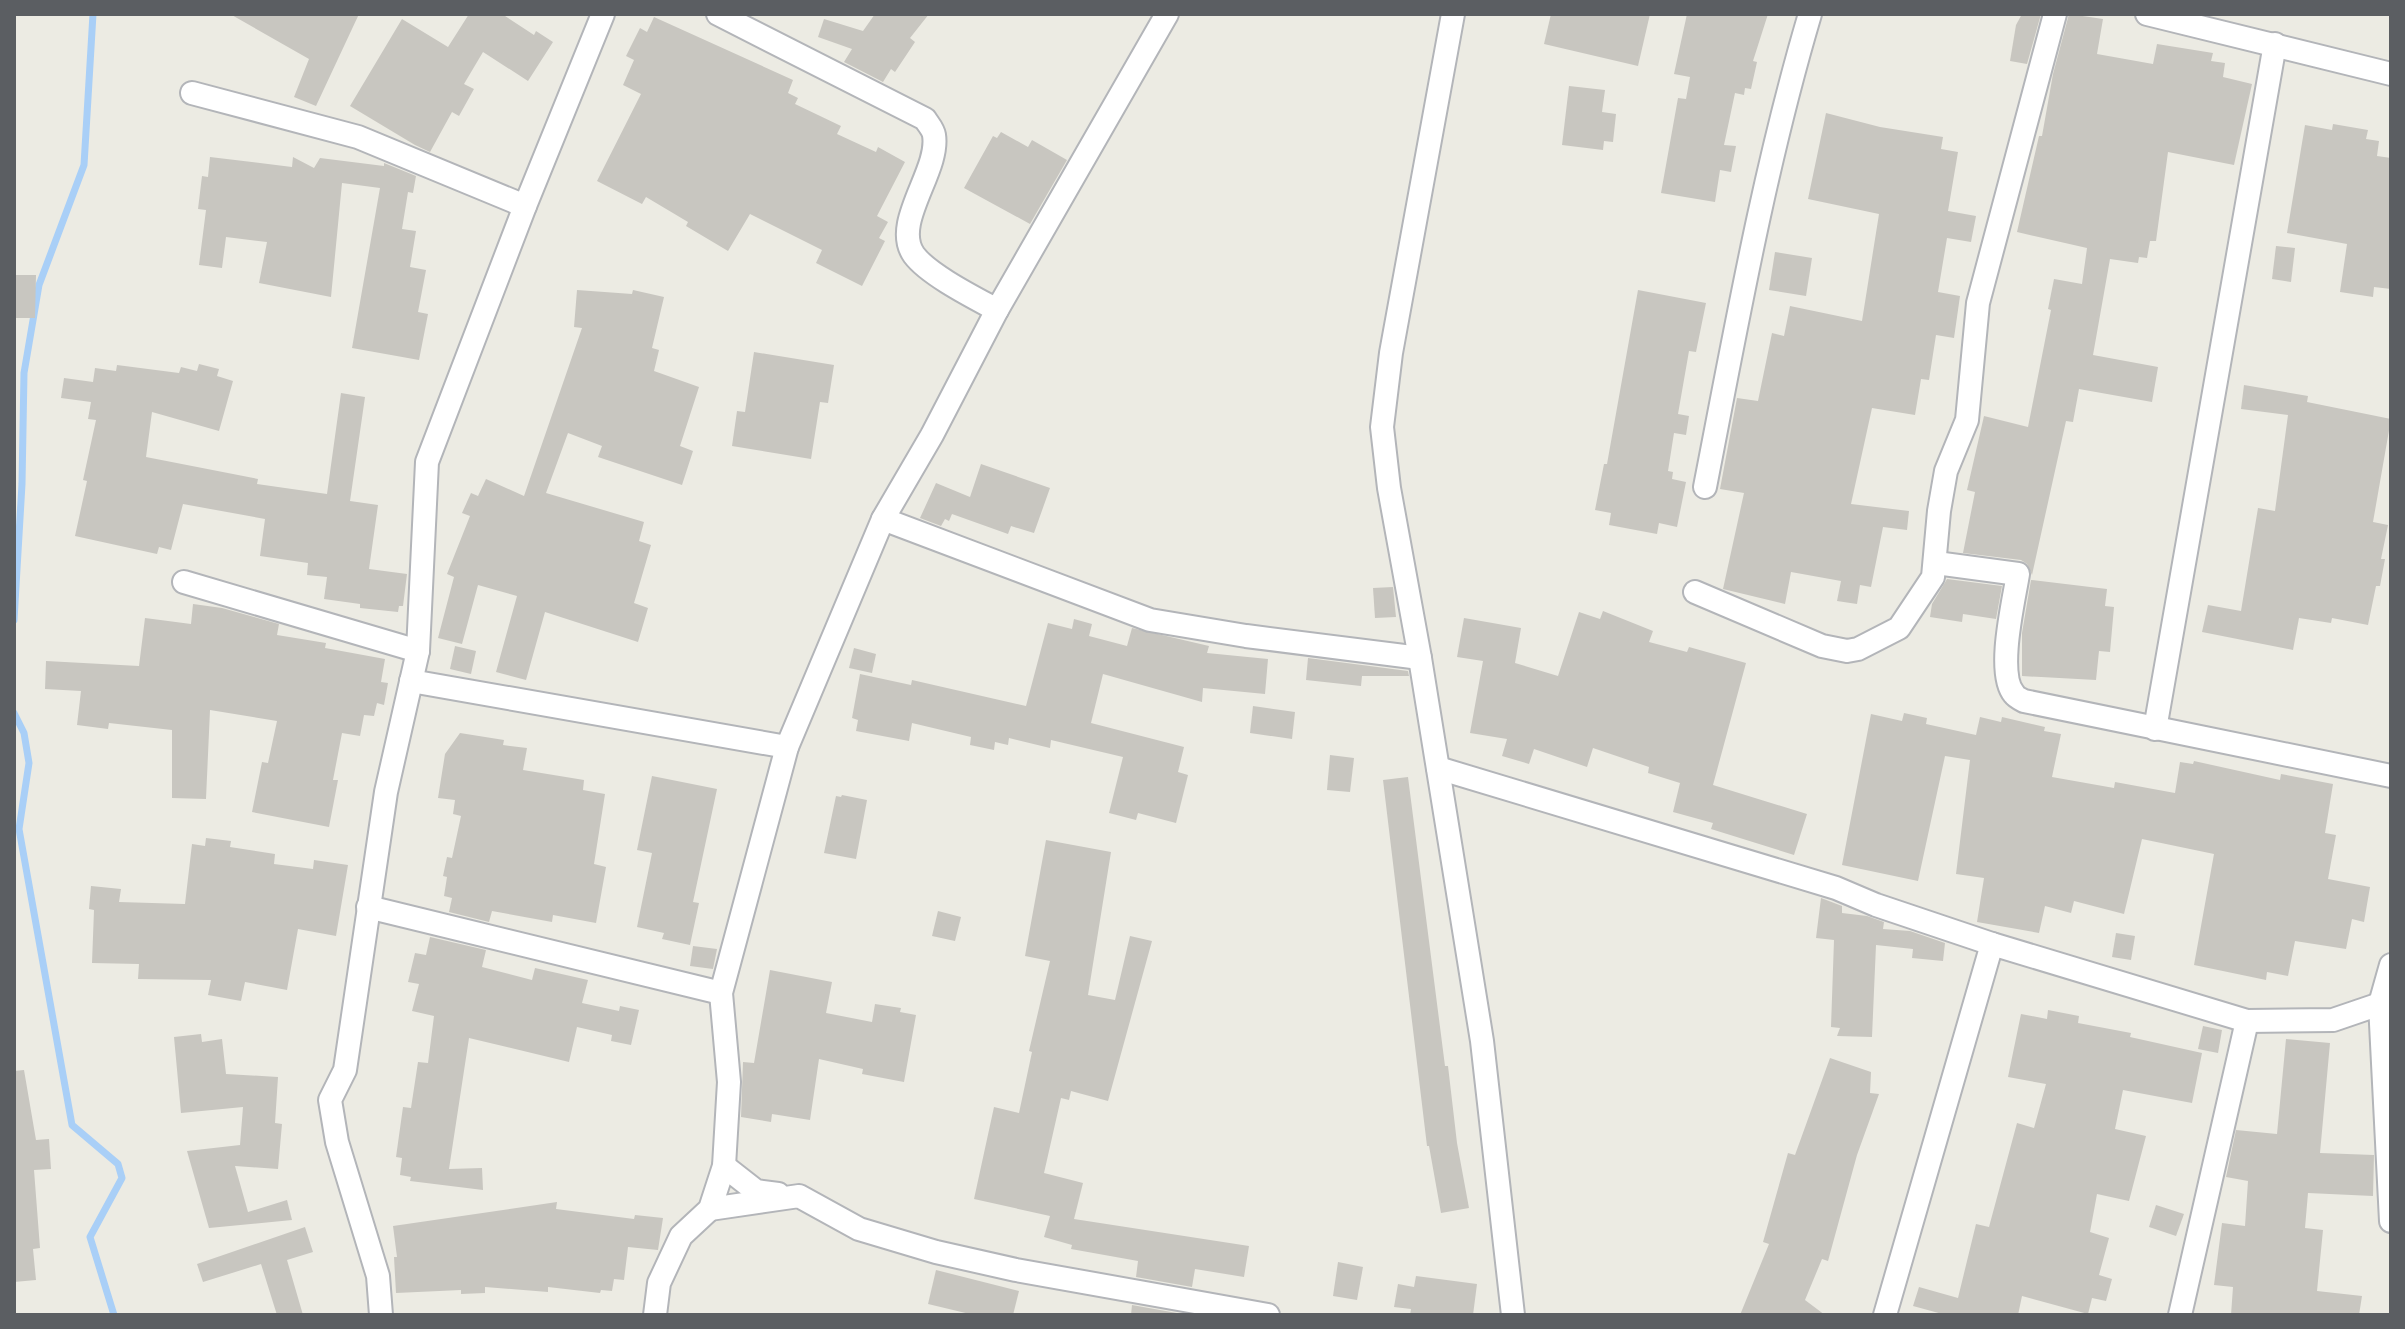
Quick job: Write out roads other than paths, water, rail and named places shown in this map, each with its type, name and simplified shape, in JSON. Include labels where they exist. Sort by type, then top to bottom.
[{"type":"street","points":[[381,1315],[378,1276],[337,1142],[330,1100],[345,1070],[386,792],[418,651],[427,462],[603,14]]},
{"type":"street","points":[[718,14],[925,119],[934,132],[934,150],[910,222],[908,241],[915,256],[954,287],[997,310]]},
{"type":"street","points":[[655,1315],[659,1283],[681,1236],[710,1209],[724,1166],[729,1082],[721,993],[787,747],[883,519],[932,435],[997,310],[1167,14]]},
{"type":"street","points":[[1453,14],[1391,353],[1382,427],[1389,488],[1482,1041],[1513,1315]]},
{"type":"street","points":[[1705,487],[1746,275],[1788,87],[1810,14]]},
{"type":"street","points":[[1695,592],[1822,646],[1847,651],[1858,649],[1899,628],[1933,577],[1946,471],[1967,420],[1978,303],[2055,14]]},
{"type":"street","points":[[2147,14],[2391,74]]},
{"type":"street","points":[[2155,729],[2275,44]]},
{"type":"street","points":[[192,93],[358,137],[525,206]]},
{"type":"street","points":[[883,519],[1150,620],[1246,636],[1420,658]]},
{"type":"street","points":[[1936,563],[2018,574],[2007,645],[2007,679],[2013,693],[2024,701],[2391,776]]},
{"type":"street","points":[[184,582],[418,651]]},
{"type":"street","points":[[411,681],[787,747]]},
{"type":"street","points":[[1438,768],[1836,888],[1876,905],[1992,944],[2247,1021],[2333,1020],[2380,1004]]},
{"type":"street","points":[[368,907],[721,993]]},
{"type":"street","points":[[1885,1315],[1992,944]]},
{"type":"street","points":[[2391,965],[2380,1004],[2391,1221]]},
{"type":"street","points":[[2180,1315],[2247,1021]]},
{"type":"street","points":[[724,1166],[756,1191],[799,1196],[859,1229],[936,1252],[1016,1270],[1262,1315]]},
{"type":"street","points":[[710,1209],[799,1196]]},
{"type":"waterway","points":[[14,620],[22,484],[24,373],[39,285],[84,165],[93,14]]},
{"type":"waterway","points":[[14,713],[24,733],[29,763],[19,829],[72,1125],[118,1164],[122,1178],[90,1237],[114,1315]]}]
